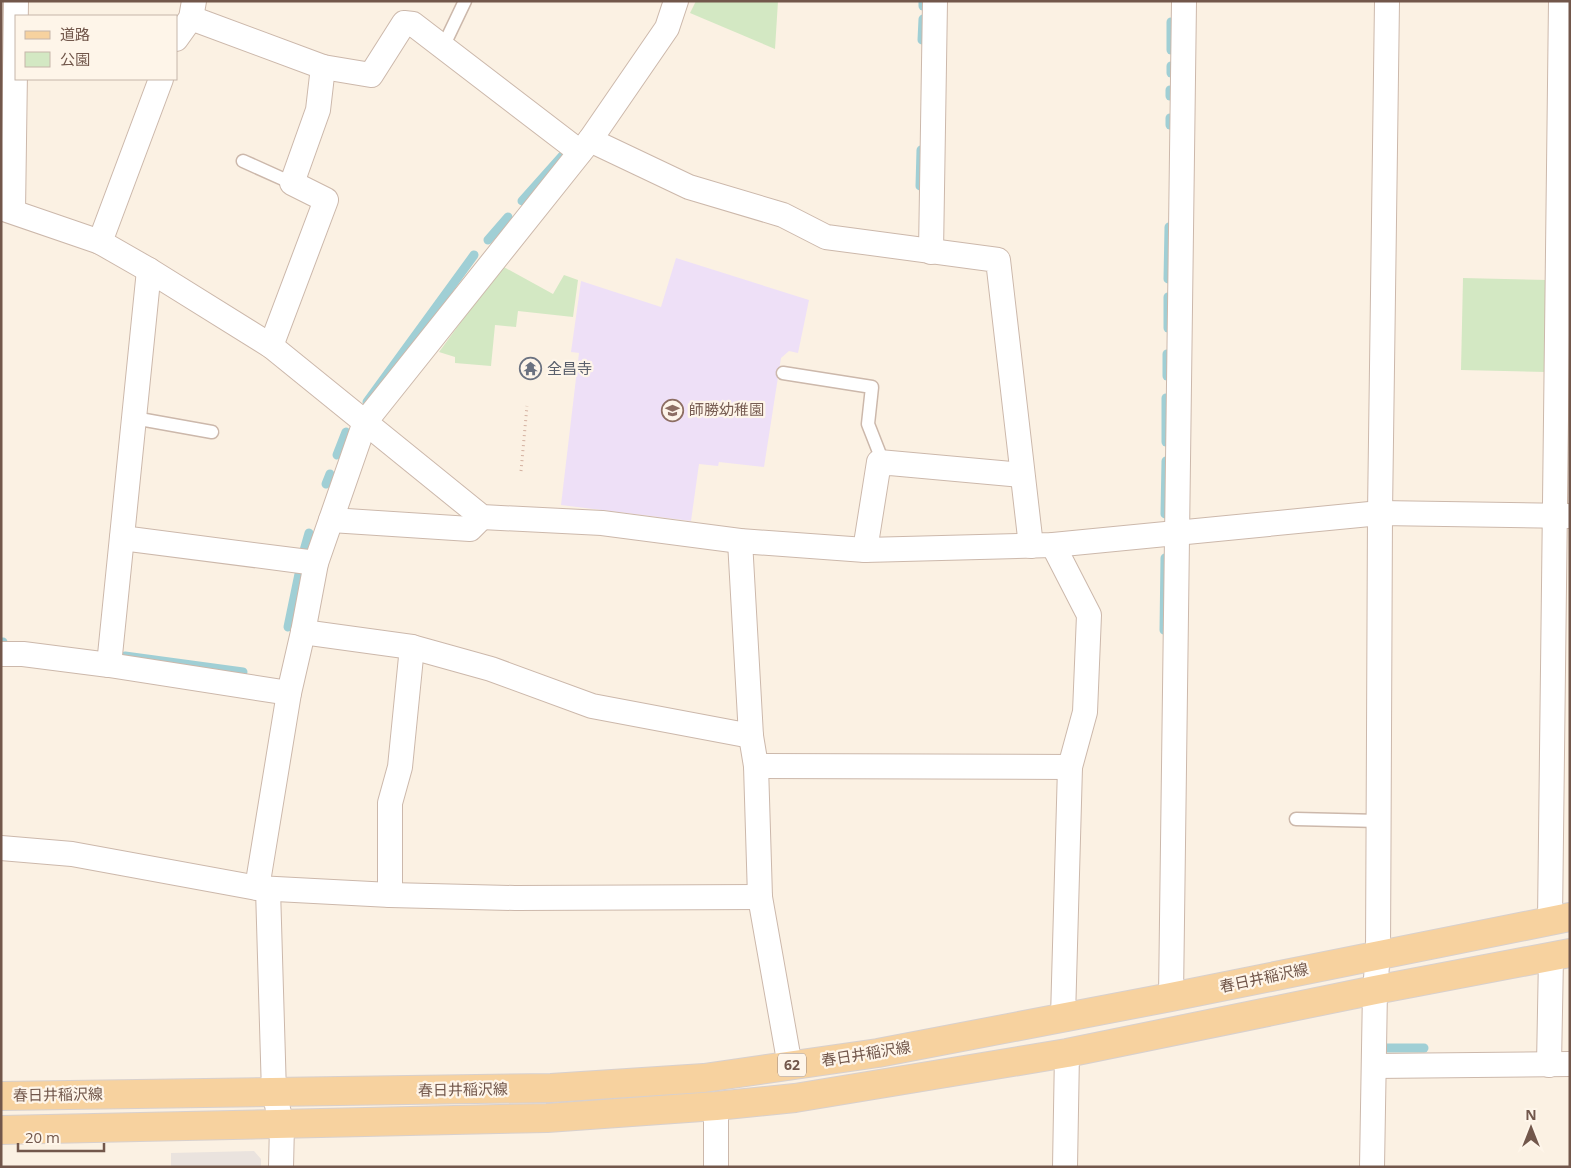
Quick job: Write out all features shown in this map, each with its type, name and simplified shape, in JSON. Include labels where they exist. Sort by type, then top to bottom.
[{"type":"main road","name":"春日井稲沢線","points":[[1,1096],[551,1088],[704,1078],[878,1053],[1171,997],[1560,918]]},
{"type":"main road","name":"春日井稲沢線","points":[[1,1130],[547,1118],[716,1106],[795,1098],[1067,1053],[1375,990],[1560,955]]},
{"type":"street","points":[[15,15],[16,1]]},
{"type":"street","points":[[281,1167],[282,1124],[274,1093],[263,888],[289,693],[316,563],[365,422],[585,146],[667,28],[676,1]]},
{"type":"street","points":[[931,252],[935,1]]},
{"type":"street","points":[[1171,997],[1184,1]]},
{"type":"street","points":[[1372,1167],[1375,990],[1378,954],[1380,513],[1387,1]]},
{"type":"street","points":[[1560,918],[1562,516],[1561,1]]},
{"type":"street","points":[[178,35],[192,10],[323,67],[371,75],[404,23],[413,24],[585,146],[689,187],[783,215],[826,237],[998,260],[1022,475],[1042,545],[1089,615],[1085,712],[1070,767],[1063,1017]]},
{"type":"street","points":[[15,24],[7,209],[100,242],[149,270],[271,346],[482,517],[602,523],[740,541],[865,550],[1042,545],[1380,513],[1562,516]]},
{"type":"street","points":[[271,346],[326,200],[292,183],[318,110],[323,67]]},
{"type":"street","points":[[100,242],[161,80]]},
{"type":"street","points":[[110,665],[149,270]]},
{"type":"street","points":[[865,550],[878,462],[1022,475]]},
{"type":"street","points":[[331,520],[470,528],[482,517]]},
{"type":"street","points":[[122,538],[316,563]]},
{"type":"street","points":[[740,541],[750,736],[756,766],[760,897],[790,1066]]},
{"type":"street","points":[[303,632],[412,647],[491,669],[592,706],[750,736]]},
{"type":"street","points":[[390,895],[390,802],[400,767],[412,647]]},
{"type":"street","points":[[1,654],[23,654],[110,665],[289,693]]},
{"type":"street","points":[[756,766],[1070,767]]},
{"type":"street","points":[[1,848],[72,854],[263,888],[390,895],[515,898],[760,897]]},
{"type":"street","points":[[1374,1066],[1560,1065],[1560,955]]},
{"type":"street","points":[[1065,1167],[1067,1053]]},
{"type":"street","points":[[716,1106],[716,1167]]},
{"type":"lane","points":[[444,47],[465,1]]},
{"type":"lane","points":[[243,161],[292,183]]},
{"type":"lane","points":[[782,372],[872,387],[868,424],[878,452],[878,462]]},
{"type":"lane","points":[[134,418],[212,432]]},
{"type":"lane","points":[[1296,819],[1379,821]]},
{"type":"path","points":[[521,472],[527,406]]},
{"type":"shaded area","name":"師勝幼稚園","points":[[676,258],[809,300],[798,353],[789,351],[781,358],[764,467],[719,462],[718,466],[699,464],[691,521],[561,505],[579,353],[571,352],[581,281],[661,307]]},
{"type":"shaded area","points":[[254,1151],[261,1159],[261,1167],[171,1167],[171,1153]]},
{"type":"green space","points":[[696,1],[778,1],[775,49],[690,13]]},
{"type":"green space","points":[[502,266],[553,294],[564,275],[578,280],[573,317],[518,311],[516,327],[495,325],[491,366],[455,363],[455,357],[439,352]]},
{"type":"green space","points":[[1463,278],[1548,280],[1546,372],[1461,370]]},
{"type":"waterway","points":[[923,1],[923,6]]},
{"type":"waterway","points":[[922,40],[923,19]]},
{"type":"waterway","points":[[1171,22],[1171,50]]},
{"type":"waterway","points":[[1171,66],[1171,73]]},
{"type":"waterway","points":[[1170,90],[1170,96]]},
{"type":"waterway","points":[[1170,118],[1170,125]]},
{"type":"waterway","points":[[920,186],[921,150]]},
{"type":"waterway","points":[[522,201],[563,155]]},
{"type":"waterway","points":[[488,240],[508,217]]},
{"type":"waterway","points":[[1168,279],[1169,227]]},
{"type":"waterway","points":[[367,402],[474,255]]},
{"type":"waterway","points":[[1168,297],[1168,328]]},
{"type":"waterway","points":[[1167,354],[1167,376]]},
{"type":"waterway","points":[[1166,398],[1166,442]]},
{"type":"waterway","points":[[337,455],[346,432]]},
{"type":"waterway","points":[[1165,514],[1166,461]]},
{"type":"waterway","points":[[326,484],[330,474]]},
{"type":"waterway","points":[[303,554],[309,533]]},
{"type":"waterway","points":[[1164,630],[1165,558]]},
{"type":"waterway","points":[[288,627],[299,574]]},
{"type":"waterway","points":[[125,656],[243,672]]},
{"type":"waterway","points":[[1385,1048],[1424,1048]]},
{"type":"place","name":"全昌寺","points":[[531,369]]},
{"type":"place","name":"師勝幼稚園","points":[[673,410]]}]
